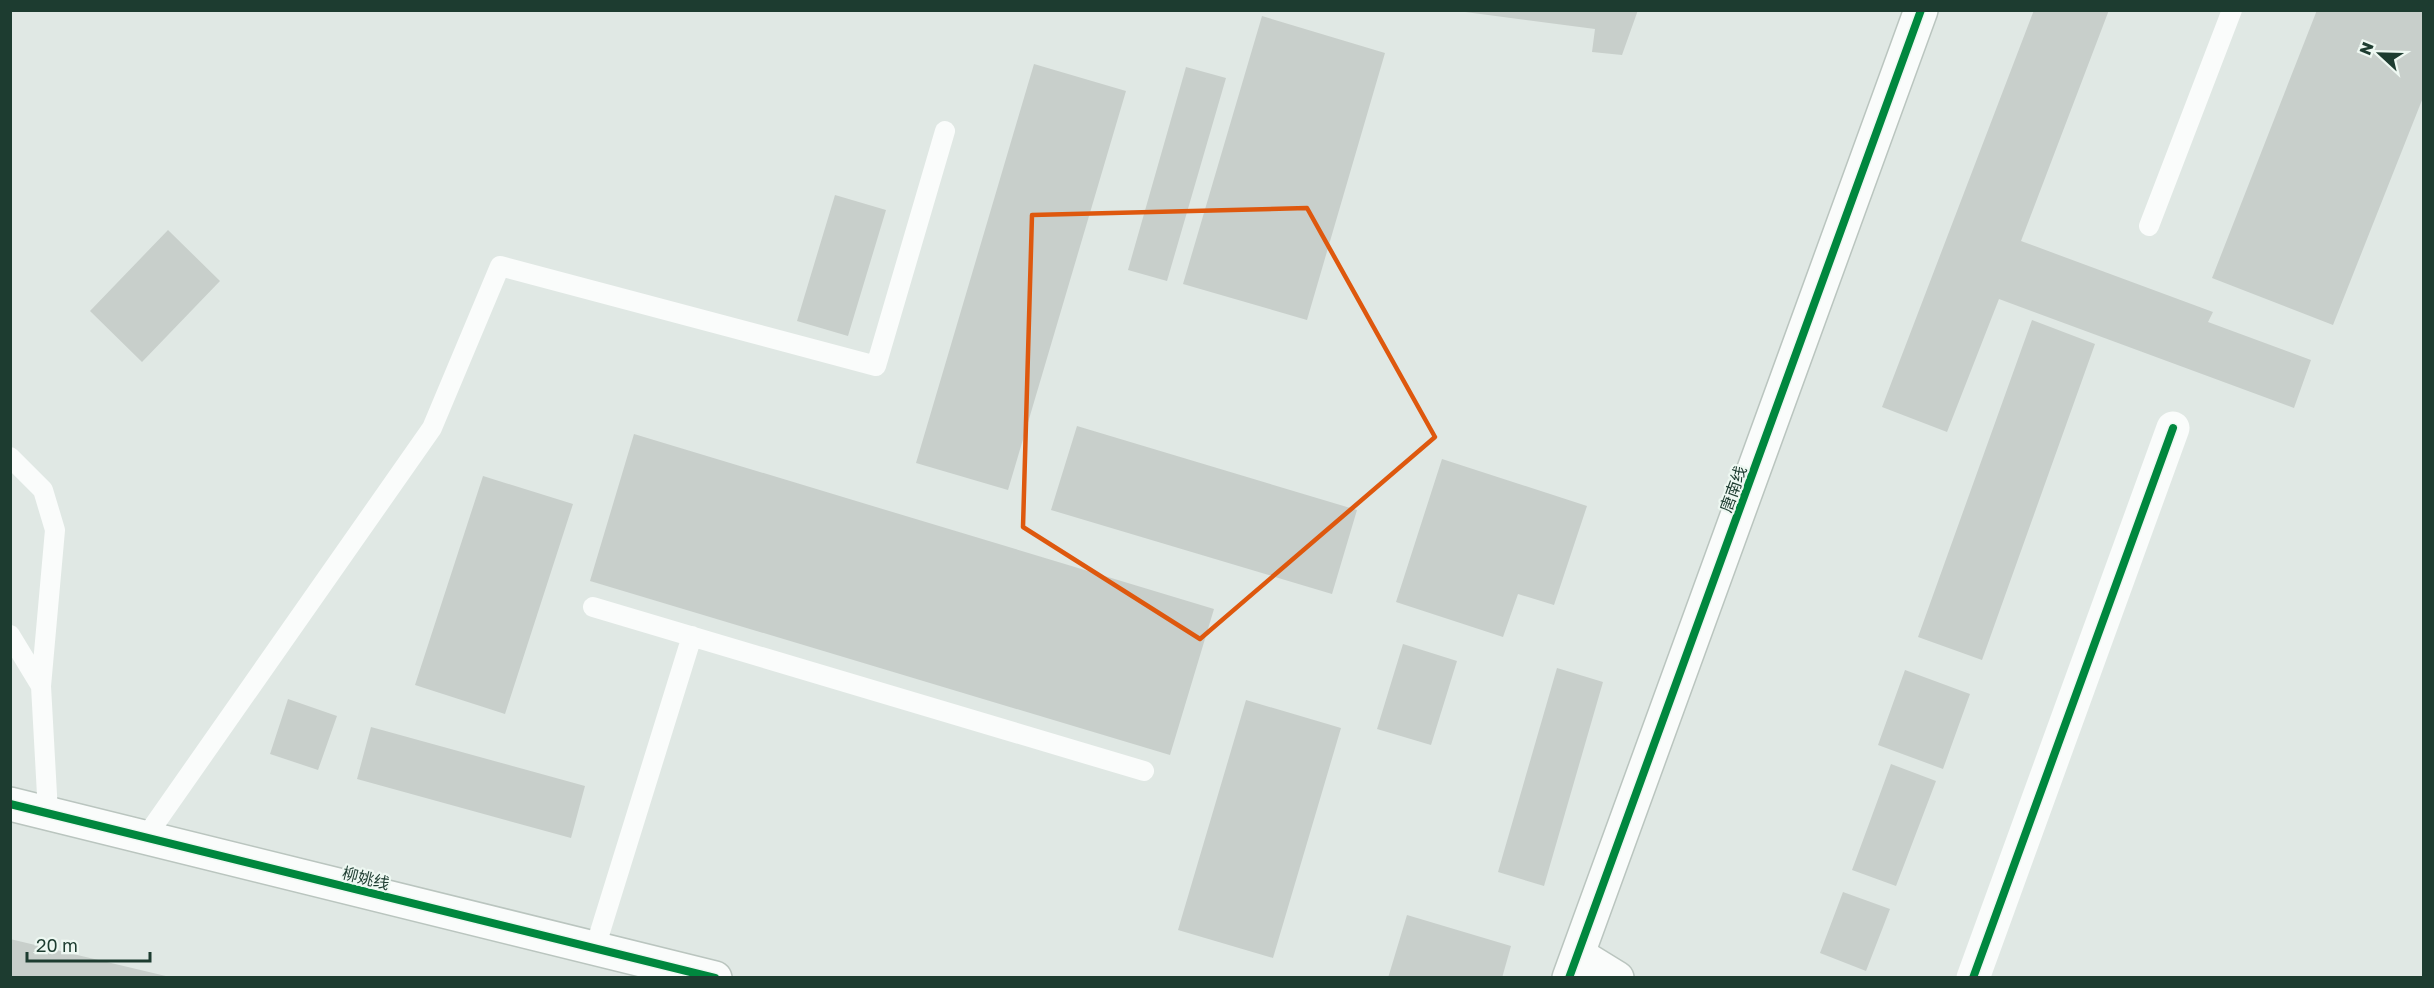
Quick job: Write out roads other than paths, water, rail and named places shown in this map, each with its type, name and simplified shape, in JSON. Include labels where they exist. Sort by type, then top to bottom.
[{"type":"street","name":"唐南线","points":[[1574,966],[1921,10]]},
{"type":"street","points":[[1973,978],[2173,428]]},
{"type":"street","name":"柳姚线","points":[[10,804],[715,978]]},
{"type":"street","points":[[1574,966],[1617,978]]},
{"type":"lane","points":[[2149,226],[2232,10]]},
{"type":"lane","points":[[145,838],[432,428],[500,267],[876,366],[945,131]]},
{"type":"lane","points":[[10,457],[43,490],[55,530],[41,686],[48,813]]},
{"type":"lane","points":[[593,607],[1144,771]]},
{"type":"lane","points":[[10,635],[41,686]]},
{"type":"lane","points":[[595,948],[692,636]]}]
